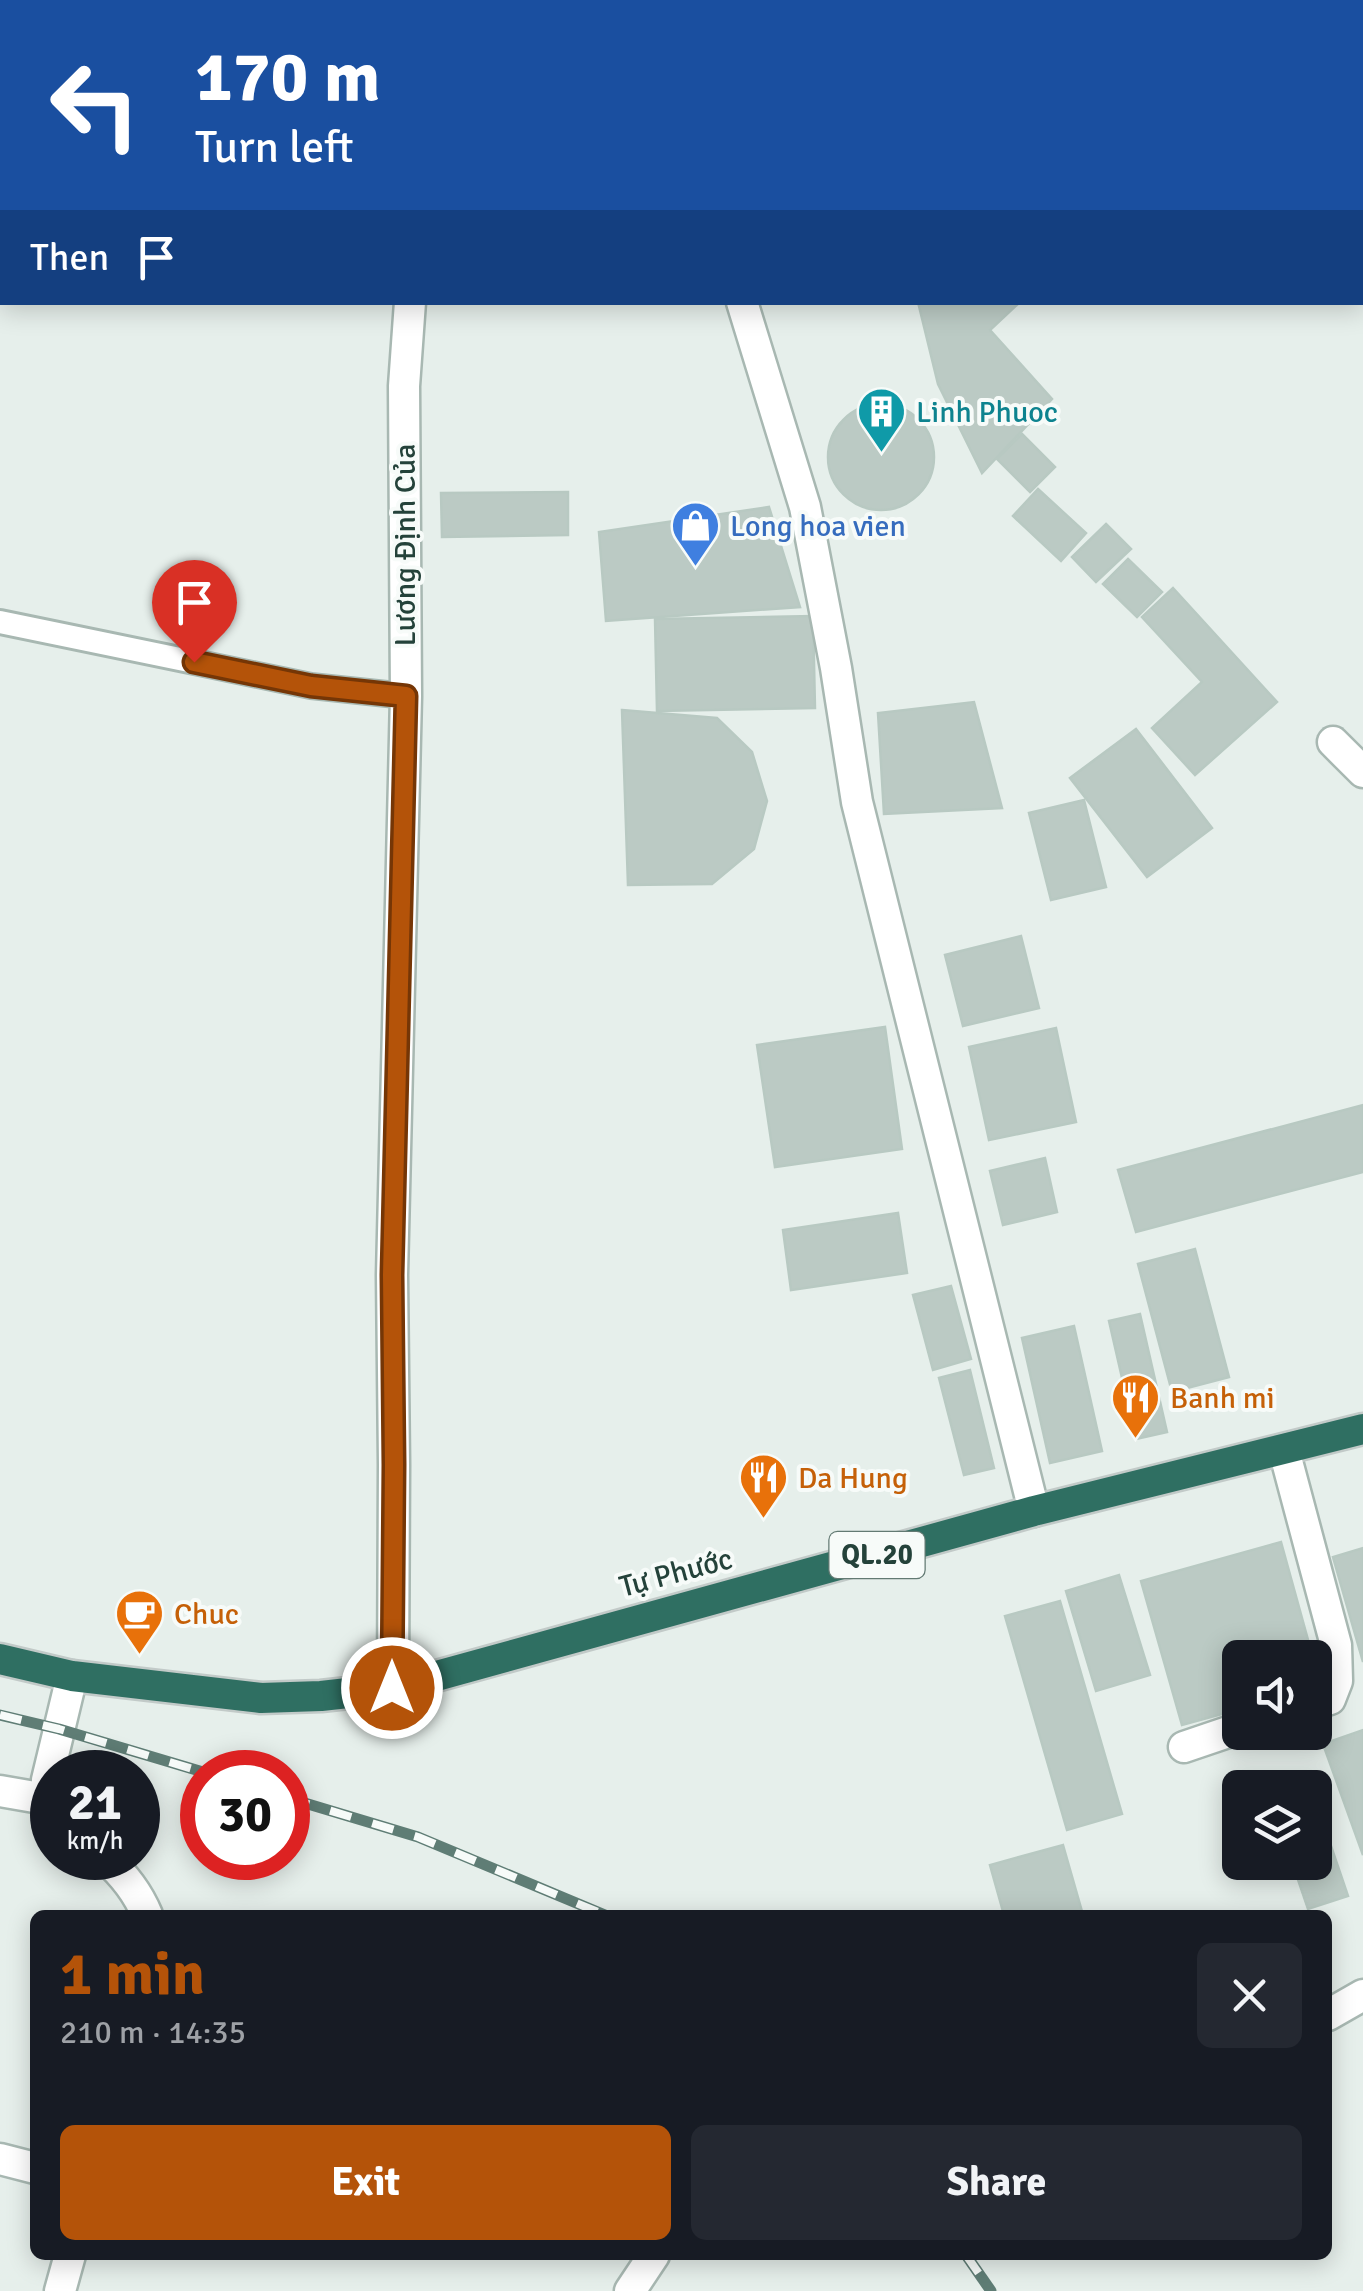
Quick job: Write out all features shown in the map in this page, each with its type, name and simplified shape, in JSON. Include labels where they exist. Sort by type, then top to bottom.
[{"type":"highway","name":"Tự Phước","points":[[0,1659],[72,1676],[261,1698],[392,1688],[1034,1511],[1363,1429]]},
{"type":"street","name":"Lương Định Của","points":[[392,1688],[392,1275],[406,696],[404,386],[410,305]]},
{"type":"street","points":[[743,305],[805,507],[857,802],[1034,1511]]},
{"type":"street","points":[[1333,742],[1363,772]]},
{"type":"street","points":[[1284,1450],[1336,1645],[1338,1681],[1332,1694]]},
{"type":"street","points":[[54,1750],[72,1676]]},
{"type":"street","points":[[1184,1747],[1222,1734]]},
{"type":"street","points":[[0,1791],[30,1799]]},
{"type":"street","points":[[125,1880],[147,1910]]},
{"type":"street","points":[[1332,2013],[1363,1994]]},
{"type":"street","points":[[0,2160],[30,2167]]},
{"type":"street","points":[[60,2291],[69,2260]]},
{"type":"street","points":[[630,2291],[651,2260]]},
{"type":"lane","points":[[0,622],[311,686],[406,696]]},
{"type":"building","points":[[919,305],[1017,305],[990,330],[1052,399],[982,473],[938,384]]},
{"type":"building","name":"Linh Phuoc","points":[[881,404],[901,408],[919,419],[930,437],[934,457],[930,477],[919,495],[901,506],[881,510],[861,506],[843,495],[832,477],[828,457],[832,437],[843,419],[861,408]]},
{"type":"building","points":[[1022,434],[1055,467],[1030,492],[997,459]]},
{"type":"building","points":[[1038,489],[1086,533],[1061,561],[1013,516]]},
{"type":"building","points":[[568,492],[568,535],[442,537],[441,493]]},
{"type":"building","name":"Long hoa vien","points":[[769,507],[800,607],[606,621],[599,532]]},
{"type":"building","points":[[1106,524],[1131,549],[1096,582],[1072,557]]},
{"type":"building","points":[[1128,559],[1162,592],[1137,617],[1103,584]]},
{"type":"building","points":[[1173,588],[1277,702],[1195,775],[1152,728],[1202,682],[1142,617]]},
{"type":"building","points":[[813,616],[815,708],[657,711],[655,619]]},
{"type":"building","points":[[974,702],[1002,808],[884,814],[878,713]]},
{"type":"building","points":[[622,710],[717,718],[752,752],[767,801],[754,849],[712,884],[628,885]]},
{"type":"building","points":[[1136,729],[1212,828],[1147,877],[1070,778]]},
{"type":"building","points":[[1084,800],[1106,887],[1051,900],[1029,813]]},
{"type":"building","points":[[1021,936],[1039,1008],[963,1026],[945,955]]},
{"type":"building","points":[[885,1027],[902,1149],[775,1167],[757,1045]]},
{"type":"building","points":[[1056,1028],[1076,1122],[989,1140],[969,1047]]},
{"type":"building","points":[[1363,1105],[1363,1172],[1136,1232],[1118,1170]]},
{"type":"building","points":[[1045,1158],[1057,1212],[1003,1225],[990,1171]]},
{"type":"building","points":[[898,1213],[907,1273],[791,1290],[783,1230]]},
{"type":"building","points":[[1195,1249],[1229,1377],[1172,1392],[1138,1264]]},
{"type":"building","points":[[951,1286],[971,1359],[933,1370],[913,1295]]},
{"type":"building","points":[[1140,1314],[1167,1432],[1136,1439],[1109,1321]]},
{"type":"building","points":[[1074,1326],[1102,1451],[1050,1463],[1022,1338]]},
{"type":"building","points":[[970,1370],[994,1468],[964,1475],[939,1378]]},
{"type":"building","points":[[1281,1542],[1308,1640],[1222,1640],[1222,1714],[1182,1725],[1141,1581]]},
{"type":"building","points":[[1363,1548],[1363,1662],[1333,1557]]},
{"type":"building","points":[[1119,1575],[1150,1675],[1096,1691],[1066,1591]]},
{"type":"building","points":[[1060,1601],[1122,1814],[1067,1830],[1005,1616]]},
{"type":"building","points":[[1363,1730],[1363,1855],[1325,1750],[1332,1750],[1332,1741]]},
{"type":"building","points":[[1063,1845],[1082,1910],[1003,1910],[990,1865]]},
{"type":"building","points":[[1332,1849],[1348,1896],[1308,1909],[1298,1880],[1332,1880]]},
{"type":"railway","points":[[0,1715],[180,1765]]},
{"type":"railway","points":[[310,1805],[418,1837],[593,1910]]},
{"type":"railway","points":[[969,2260],[991,2291]]},
{"type":"place","name":"Linh Phuoc","points":[[881,454]]},
{"type":"place","name":"Long hoa vien","points":[[695,568]]},
{"type":"place","name":"Banh mi","points":[[1135,1440]]},
{"type":"place","name":"Da Hung","points":[[763,1520]]},
{"type":"place","name":"Chuc","points":[[139,1656]]},
{"type":"route","points":[[194,662],[311,686],[406,696],[392,1275],[392,1688]]}]
